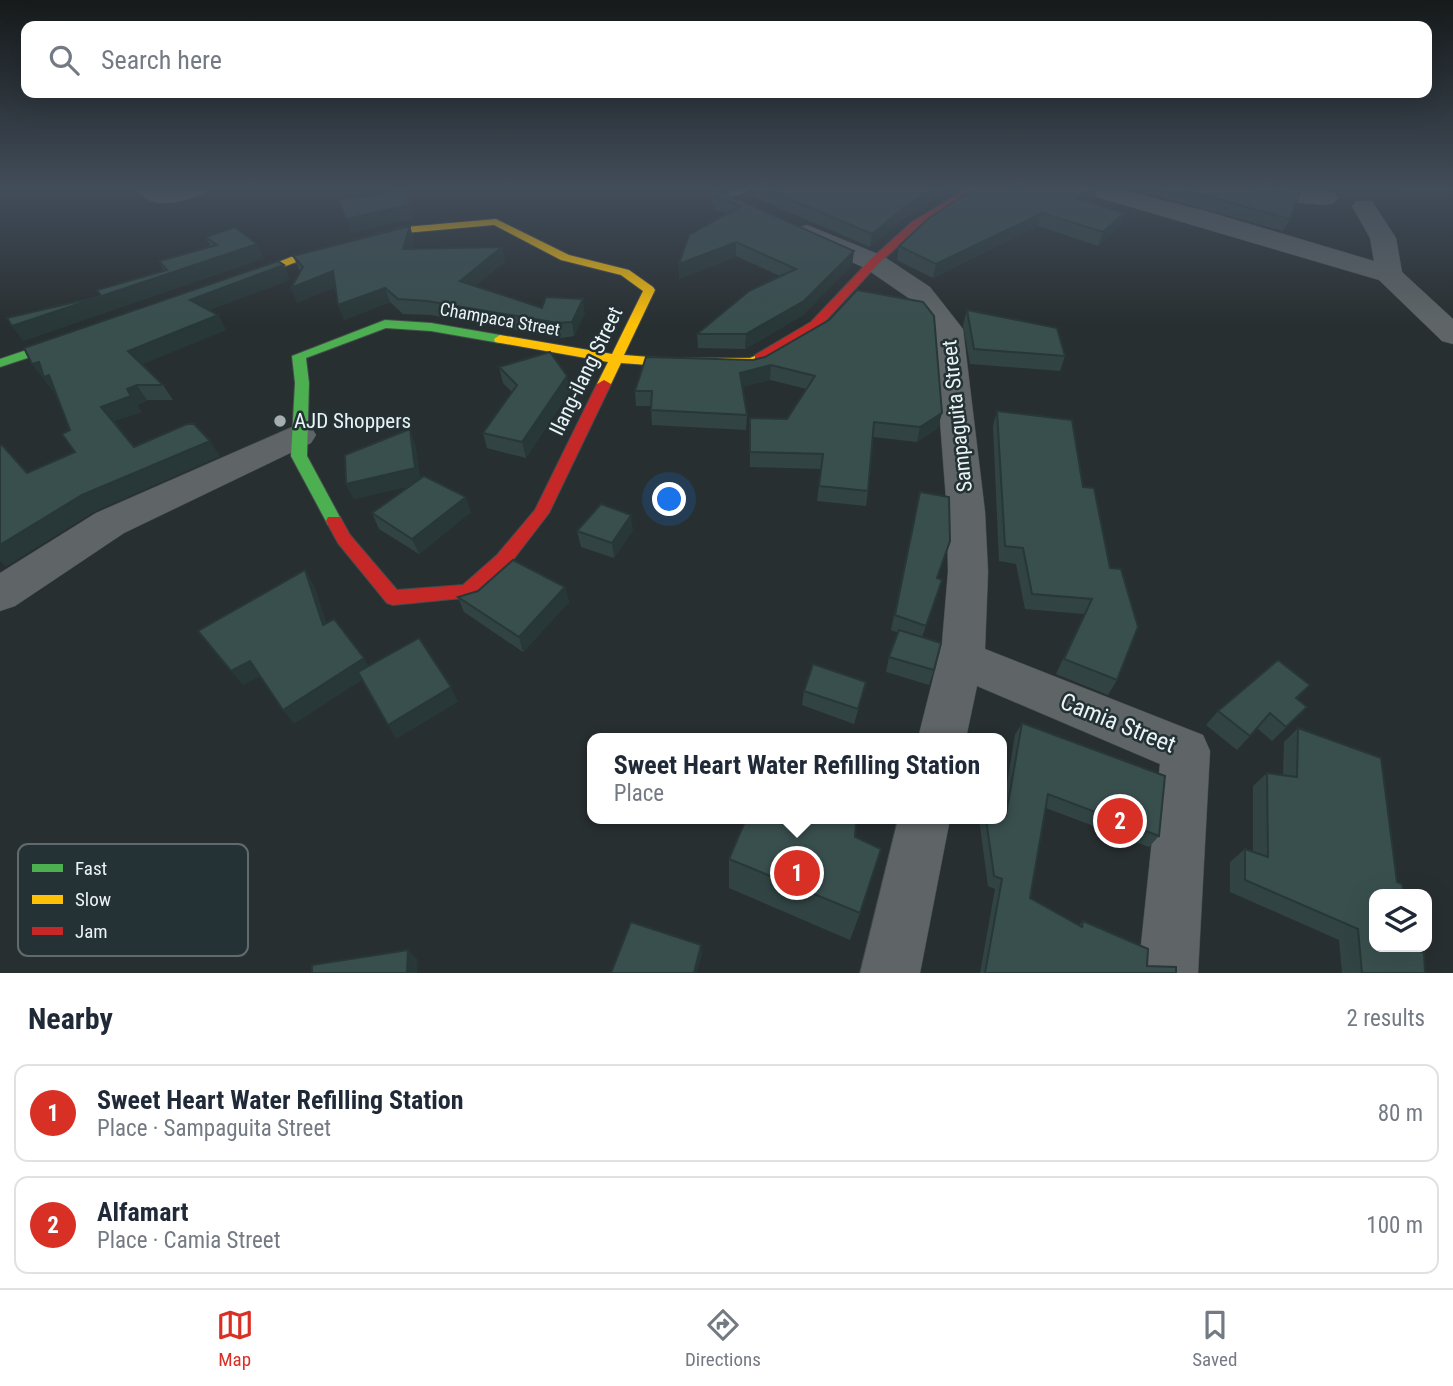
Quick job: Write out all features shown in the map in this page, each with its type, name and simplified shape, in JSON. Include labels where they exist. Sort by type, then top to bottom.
[{"type":"street","name":"Ilang-ilang Street","points":[[224,286],[295,259],[388,234]]},
{"type":"street","name":"Ilang-ilang Street","points":[[299,356],[302,383],[299,456],[344,539],[393,598],[467,592],[503,560],[541,513],[649,290],[625,272],[565,258],[520,234]]},
{"type":"street","name":"Sampaguita Street","points":[[815,234],[874,262],[920,293],[948,329],[966,512],[968,572],[964,643],[943,733]]},
{"type":"street","name":"Champaca Street","points":[[299,356],[384,324],[431,327],[616,358],[662,362],[753,362],[815,325],[904,234]]},
{"type":"street","points":[[1258,234],[1390,274],[1453,335]]},
{"type":"street","points":[[1381,234],[1390,274]]},
{"type":"street","points":[[0,363],[88,333]]},
{"type":"street","points":[[0,594],[110,523],[299,435]]},
{"type":"street","name":"Camia Street","points":[[960,659],[1186,751],[1168,973]]},
{"type":"street","points":[[890,973],[923,824]]},
{"type":"building","points":[[245,234],[257,244],[12,326],[7,318],[101,296],[97,290],[167,270],[159,261],[217,245],[206,237]]},
{"type":"building","points":[[377,234],[407,234],[403,249],[502,247],[460,281],[542,308],[546,297],[583,299],[572,322],[558,323],[427,301],[398,299],[385,288],[338,305],[333,271],[291,288],[303,267],[293,256]]},
{"type":"building","points":[[817,234],[854,251],[804,301],[746,334],[697,334],[749,291],[796,269],[736,242],[679,264],[689,235]]},
{"type":"building","points":[[911,234],[998,234],[936,264],[899,246]]},
{"type":"building","points":[[278,261],[284,265],[190,300],[218,315],[128,351],[163,385],[137,385],[127,389],[131,396],[101,407],[134,447],[187,424],[194,424],[210,441],[82,495],[0,545],[0,446],[2,445],[27,473],[75,452],[62,434],[70,430],[49,375],[44,377],[39,362],[32,364],[24,348]]},
{"type":"building","points":[[857,290],[923,302],[934,316],[942,413],[920,427],[874,422],[868,491],[819,486],[823,454],[750,452],[750,418],[787,419],[815,376],[771,365],[740,373],[747,415],[651,410],[652,391],[635,391],[646,357],[753,360],[765,357],[829,320]]},
{"type":"building","points":[[967,310],[1057,328],[1065,356],[974,349]]},
{"type":"building","points":[[550,352],[567,376],[522,442],[483,433],[517,385],[499,367]]},
{"type":"building","points":[[997,411],[1072,420],[1083,487],[1094,488],[1110,568],[1121,569],[1138,627],[1117,680],[1064,659],[1092,599],[1032,594],[1023,548],[1005,546]]},
{"type":"building","points":[[410,429],[415,468],[346,484],[345,455]]},
{"type":"building","points":[[424,476],[466,497],[412,539],[372,513]]},
{"type":"building","points":[[920,492],[949,497],[950,541],[937,578],[942,580],[926,626],[895,615]]},
{"type":"building","points":[[601,504],[631,515],[612,543],[577,531]]},
{"type":"building","points":[[513,560],[565,587],[519,637],[458,597],[478,591]]},
{"type":"building","points":[[305,570],[323,625],[334,619],[364,658],[283,710],[250,661],[231,671],[198,631]]},
{"type":"building","points":[[899,630],[941,643],[934,670],[889,657]]},
{"type":"building","points":[[419,638],[451,687],[388,725],[358,672]]},
{"type":"building","points":[[1278,660],[1310,685],[1296,698],[1307,707],[1286,727],[1270,713],[1250,736],[1218,711]]},
{"type":"building","points":[[813,664],[866,682],[858,709],[804,691]]},
{"type":"building","points":[[1022,723],[1165,776],[1159,836],[1048,794],[1030,898],[1082,927],[1083,921],[1148,949],[1147,966],[1176,967],[1176,973],[985,973],[1002,879],[994,876],[987,824],[1007,824],[1007,809]]},
{"type":"building","points":[[1298,728],[1381,758],[1397,882],[1402,884],[1403,889],[1369,889],[1369,952],[1422,952],[1425,973],[1362,973],[1358,929],[1245,880],[1245,849],[1268,857],[1267,773],[1297,777]]},
{"type":"building","points":[[744,824],[856,824],[855,837],[881,849],[860,913],[729,859]]},
{"type":"building","points":[[631,922],[701,945],[694,973],[611,973]]},
{"type":"building","points":[[408,950],[407,973],[312,973],[312,965]]},
{"type":"traffic: fast","points":[[334,521],[299,456],[302,383],[299,356],[385,324],[431,327],[500,339]]},
{"type":"traffic: fast","points":[[0,363],[74,338]]},
{"type":"traffic: slow","points":[[234,282],[295,259],[388,234]]},
{"type":"traffic: slow","points":[[520,234],[565,258],[625,272],[649,290],[604,384]]},
{"type":"traffic: slow","points":[[500,339],[600,357],[662,362],[753,362],[760,358]]},
{"type":"traffic: jam","points":[[760,358],[815,325],[874,262],[904,234]]},
{"type":"traffic: jam","points":[[334,521],[344,539],[393,598],[467,592],[503,560],[541,513],[604,384]]},
{"type":"place","name":"AJD Shoppers","points":[[280,421]]},
{"type":"place","name":"Alfamart","points":[[1120,821]]},
{"type":"place","name":"Sweet Heart Water Refilling Station","points":[[797,873]]}]
